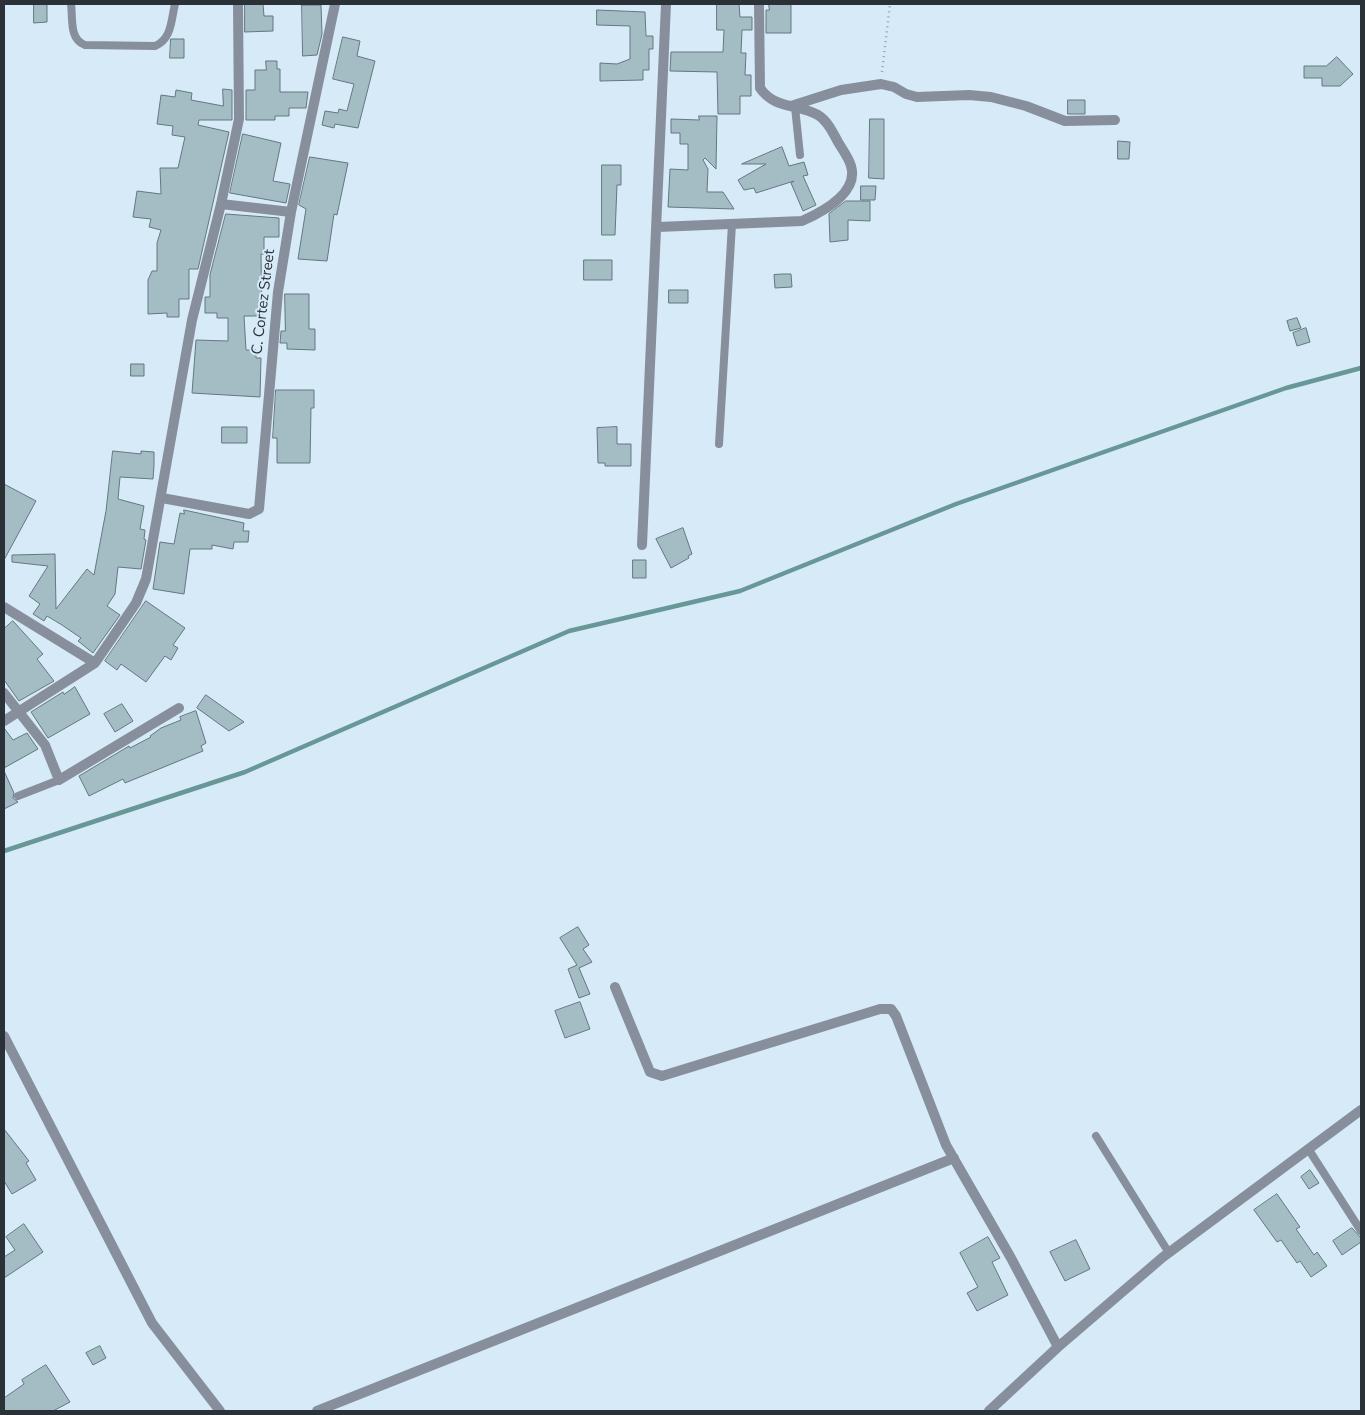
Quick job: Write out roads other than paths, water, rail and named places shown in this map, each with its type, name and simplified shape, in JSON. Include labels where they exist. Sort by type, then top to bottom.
[{"type":"street","points":[[4,721],[95,663],[143,591],[162,498],[192,320],[221,204],[239,119],[238,4]]},
{"type":"street","name":"C. Cortez Street","points":[[162,498],[249,514],[259,509],[276,316],[291,212],[336,4]]},
{"type":"street","points":[[642,544],[658,228],[666,4]]},
{"type":"street","points":[[658,228],[802,221],[823,211],[849,188],[852,177],[851,165],[827,124],[818,115],[767,98],[760,88],[759,4]]},
{"type":"street","points":[[793,107],[841,90],[880,84],[894,87],[906,94],[917,97],[969,95],[991,97],[1026,106],[1065,121],[1115,120]]},
{"type":"street","points":[[221,204],[291,212]]},
{"type":"street","points":[[4,607],[95,663]]},
{"type":"street","points":[[4,693],[45,746],[59,780],[179,708]]},
{"type":"street","points":[[615,987],[650,1072],[662,1076],[880,1009],[891,1009],[896,1016],[946,1145],[1058,1347]]},
{"type":"street","points":[[4,1036],[152,1323],[220,1411]]},
{"type":"street","points":[[989,1411],[1058,1347],[1169,1253],[1361,1110]]},
{"type":"street","points":[[317,1411],[954,1158]]},
{"type":"lane","points":[[71,4],[74,37],[78,42],[86,45],[155,46],[162,43],[168,34],[175,4]]},
{"type":"lane","points":[[793,107],[800,155]]},
{"type":"lane","points":[[719,444],[732,224]]},
{"type":"lane","points":[[18,796],[59,780]]},
{"type":"lane","points":[[1096,1136],[1169,1253]]},
{"type":"lane","points":[[1309,1150],[1361,1231]]},
{"type":"waterway","points":[[4,851],[245,772],[569,631],[740,591],[956,504],[1286,388],[1361,368]]}]
